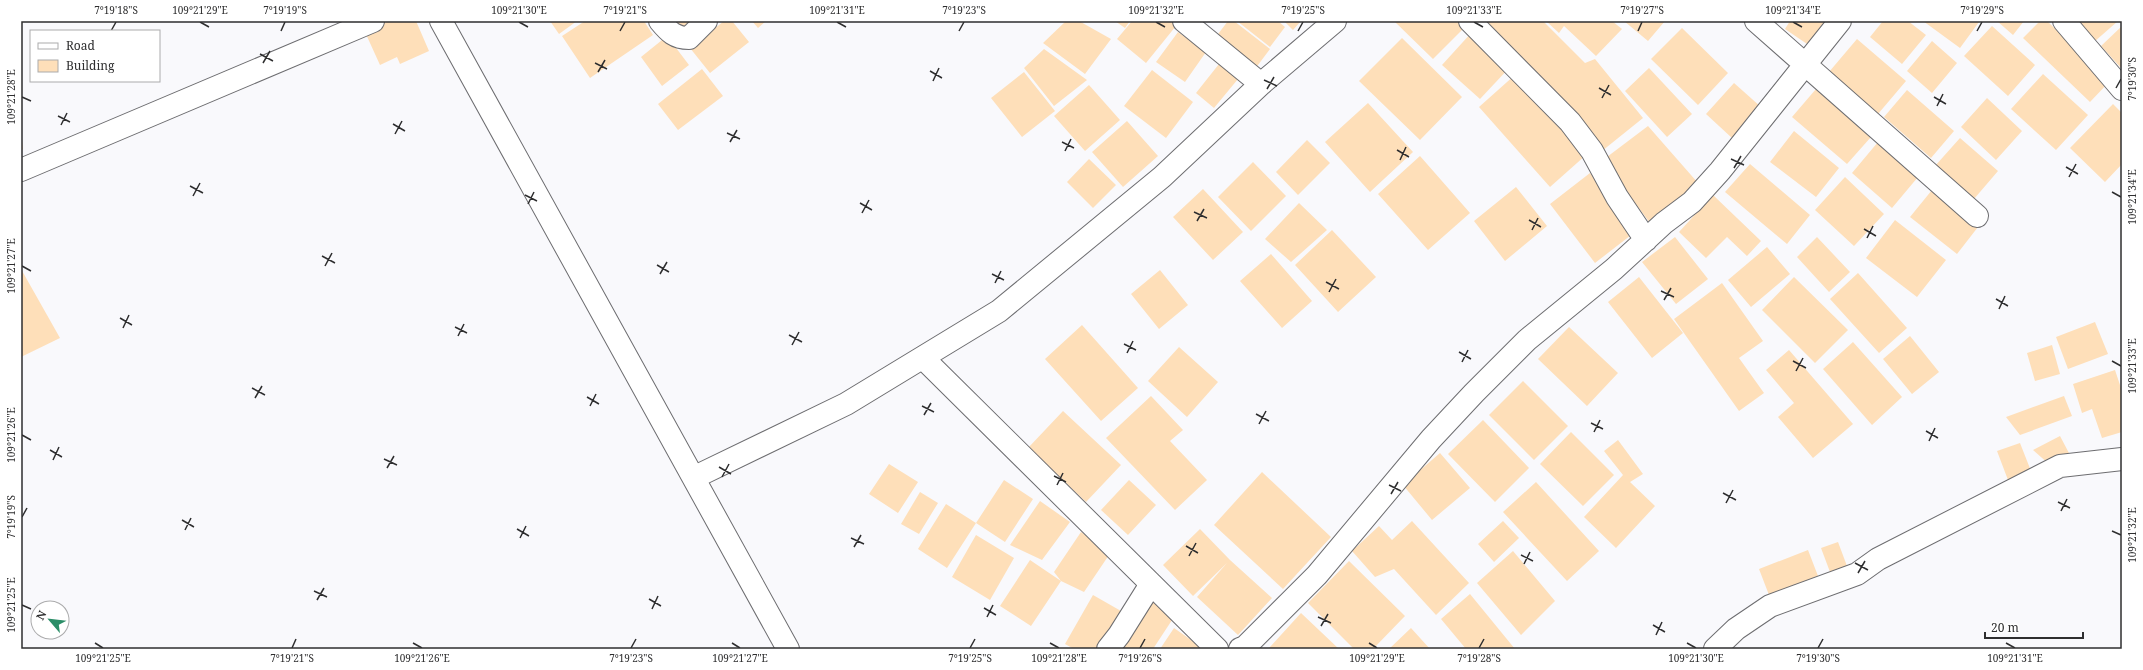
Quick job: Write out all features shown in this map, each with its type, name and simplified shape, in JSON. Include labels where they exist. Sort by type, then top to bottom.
[{"type":"street","points":[[21,170],[373,21]]},
{"type":"street","points":[[441,21],[533,192],[695,477],[788,649]]},
{"type":"street","points":[[660,21],[671,34],[680,38],[689,38],[706,21]]},
{"type":"street","points":[[1184,21],[1261,84]]},
{"type":"street","points":[[695,477],[846,404],[999,311],[1162,177],[1261,84],[1335,21]]},
{"type":"street","points":[[1470,21],[1570,122],[1592,151],[1617,197],[1646,240]]},
{"type":"street","points":[[1756,21],[1806,63],[1976,216]]},
{"type":"street","points":[[1240,649],[1245,647],[1317,575],[1431,439],[1527,340],[1614,269],[1692,202],[1720,171],[1840,21]]},
{"type":"street","points":[[2064,21],[2122,90]]},
{"type":"street","points":[[923,358],[1217,649]]},
{"type":"street","points":[[1715,649],[1736,629],[1770,606],[1857,574],[1878,560],[2060,466],[2122,459]]},
{"type":"street","points":[[1108,649],[1119,635],[1151,584]]},
{"type":"building","points":[[389,21],[416,21],[429,51],[400,64],[397,57],[380,65],[365,32]]},
{"type":"building","points":[[550,21],[577,21],[559,34]]},
{"type":"building","points":[[585,21],[644,21],[653,35],[590,78],[562,36]]},
{"type":"building","points":[[674,21],[696,21],[683,32]]},
{"type":"building","points":[[724,21],[732,21],[749,42],[710,73],[690,48]]},
{"type":"building","points":[[752,21],[766,21],[758,28]]},
{"type":"building","points":[[1066,21],[1079,21],[1111,39],[1085,74],[1043,43]]},
{"type":"building","points":[[1115,21],[1130,21],[1125,28]]},
{"type":"building","points":[[1132,21],[1180,21],[1146,63],[1117,39]]},
{"type":"building","points":[[1228,21],[1234,21],[1270,49],[1255,69],[1215,38]]},
{"type":"building","points":[[1237,21],[1278,21],[1285,27],[1270,47]]},
{"type":"building","points":[[1284,21],[1301,21],[1293,30]]},
{"type":"building","points":[[1394,21],[1461,21],[1466,26],[1433,59]]},
{"type":"building","points":[[1484,21],[1543,21],[1585,63],[1595,59],[1643,118],[1602,151]]},
{"type":"building","points":[[1546,21],[1612,21],[1622,29],[1596,56],[1564,26],[1559,33]]},
{"type":"building","points":[[1624,21],[1665,21],[1648,41]]},
{"type":"building","points":[[1790,21],[1827,21],[1810,46],[1785,29]]},
{"type":"building","points":[[1883,21],[1908,21],[1926,35],[1902,64],[1870,37]]},
{"type":"building","points":[[1923,21],[1978,21],[1979,22],[1960,48]]},
{"type":"building","points":[[1997,21],[2024,21],[2013,35]]},
{"type":"building","points":[[2040,21],[2047,21],[2110,81],[2090,102],[2023,38]]},
{"type":"building","points":[[2077,21],[2118,21],[2094,42]]},
{"type":"building","points":[[1992,26],[2035,65],[2008,96],[1964,56]]},
{"type":"building","points":[[2122,26],[2122,69],[2101,46]]},
{"type":"building","points":[[1682,28],[1728,73],[1698,105],[1651,59]]},
{"type":"building","points":[[1178,32],[1206,52],[1185,82],[1156,62]]},
{"type":"building","points":[[1472,32],[1510,67],[1480,99],[1442,65]]},
{"type":"building","points":[[667,36],[689,65],[662,86],[641,57]]},
{"type":"building","points":[[1402,38],[1462,97],[1420,140],[1359,81]]},
{"type":"building","points":[[1857,39],[1906,81],[1878,114],[1829,72]]},
{"type":"building","points":[[1932,41],[1957,63],[1932,93],[1907,71]]},
{"type":"building","points":[[1044,49],[1087,80],[1054,106],[1024,68]]},
{"type":"building","points":[[1219,64],[1238,79],[1214,108],[1196,93]]},
{"type":"building","points":[[1649,68],[1692,114],[1667,137],[1625,91]]},
{"type":"building","points":[[702,69],[723,96],[678,130],[658,104]]},
{"type":"building","points":[[1152,70],[1193,102],[1166,138],[1124,106]]},
{"type":"building","points":[[1024,72],[1055,111],[1022,137],[991,98]]},
{"type":"building","points":[[1516,74],[1586,155],[1550,187],[1479,107]]},
{"type":"building","points":[[2043,74],[2088,115],[2056,150],[2011,109]]},
{"type":"building","points":[[1734,83],[1761,107],[1732,138],[1706,114]]},
{"type":"building","points":[[1089,85],[1120,120],[1085,151],[1054,116]]},
{"type":"building","points":[[1816,89],[1871,137],[1847,164],[1792,117]]},
{"type":"building","points":[[1907,90],[1954,131],[1931,158],[1884,117]]},
{"type":"building","points":[[1987,98],[2022,131],[1996,160],[1961,127]]},
{"type":"building","points":[[1368,103],[1413,152],[1370,192],[1325,142]]},
{"type":"building","points":[[2113,104],[2122,113],[2122,164],[2105,182],[2070,148]]},
{"type":"building","points":[[1127,121],[1158,156],[1123,187],[1092,152]]},
{"type":"building","points":[[1648,126],[1698,183],[1650,223],[1603,160]]},
{"type":"building","points":[[1794,131],[1839,168],[1816,197],[1770,162]]},
{"type":"building","points":[[21,133],[23,149],[21,150]]},
{"type":"building","points":[[1960,138],[1998,171],[1974,199],[1935,166]]},
{"type":"building","points":[[1307,140],[1330,163],[1298,195],[1276,172]]},
{"type":"building","points":[[1878,142],[1918,177],[1892,208],[1852,173]]},
{"type":"building","points":[[1420,156],[1470,213],[1428,250],[1378,194]]},
{"type":"building","points":[[1089,159],[1116,185],[1093,208],[1067,182]]},
{"type":"building","points":[[1253,162],[1286,196],[1251,231],[1218,197]]},
{"type":"building","points":[[1750,164],[1810,215],[1787,244],[1725,192]]},
{"type":"building","points":[[1590,173],[1635,232],[1595,263],[1550,204]]},
{"type":"building","points":[[1845,177],[1884,214],[1854,246],[1815,210]]},
{"type":"building","points":[[1516,187],[1547,226],[1505,261],[1474,221]]},
{"type":"building","points":[[1203,189],[1243,232],[1213,260],[1173,217]]},
{"type":"building","points":[[1932,190],[1978,227],[1957,254],[1910,217]]},
{"type":"building","points":[[1713,195],[1761,241],[1747,256],[1727,237],[1706,258],[1679,232]]},
{"type":"building","points":[[1299,203],[1327,230],[1291,262],[1265,239]]},
{"type":"building","points":[[1895,220],[1946,260],[1917,297],[1866,258]]},
{"type":"building","points":[[1332,230],[1376,277],[1338,312],[1295,265]]},
{"type":"building","points":[[1675,237],[1708,279],[1676,304],[1642,262]]},
{"type":"building","points":[[1817,237],[1850,272],[1829,292],[1797,257]]},
{"type":"building","points":[[1767,247],[1790,274],[1751,307],[1728,280]]},
{"type":"building","points":[[1271,254],[1312,301],[1282,328],[1240,281]]},
{"type":"building","points":[[21,269],[60,338],[21,357]]},
{"type":"building","points":[[1160,270],[1188,305],[1159,329],[1131,294]]},
{"type":"building","points":[[1858,273],[1907,328],[1879,353],[1830,299]]},
{"type":"building","points":[[1639,277],[1683,333],[1652,358],[1608,302]]},
{"type":"building","points":[[1794,277],[1848,330],[1815,363],[1762,310]]},
{"type":"building","points":[[1722,283],[1763,341],[1739,358],[1764,393],[1739,411],[1674,319]]},
{"type":"building","points":[[2095,322],[2108,354],[2068,369],[2056,337]]},
{"type":"building","points":[[1082,325],[1138,388],[1101,421],[1045,359]]},
{"type":"building","points":[[1569,327],[1618,373],[1587,406],[1538,359]]},
{"type":"building","points":[[1910,336],[1939,372],[1912,394],[1883,359]]},
{"type":"building","points":[[1853,342],[1902,397],[1872,425],[1823,369]]},
{"type":"building","points":[[2052,345],[2060,374],[2035,381],[2027,353]]},
{"type":"building","points":[[1179,347],[1218,382],[1187,417],[1148,381]]},
{"type":"building","points":[[1789,350],[1853,424],[1813,458],[1778,417],[1794,403],[1766,370]]},
{"type":"building","points":[[2115,370],[2122,391],[2122,432],[2102,438],[2092,409],[2082,413],[2073,384]]},
{"type":"building","points":[[1523,381],[1568,426],[1534,460],[1489,415]]},
{"type":"building","points":[[1151,396],[1183,430],[1170,441],[1207,480],[1175,510],[1106,438]]},
{"type":"building","points":[[2064,396],[2072,416],[2020,435],[2006,417]]},
{"type":"building","points":[[1063,411],[1121,465],[1086,502],[1028,448]]},
{"type":"building","points":[[1483,420],[1529,468],[1495,502],[1448,454]]},
{"type":"building","points":[[1571,432],[1614,475],[1583,506],[1540,464]]},
{"type":"building","points":[[2060,436],[2070,455],[2050,465],[2033,450]]},
{"type":"building","points":[[1618,440],[1643,474],[1630,482],[1655,506],[1616,548],[1584,517],[1623,475],[1604,451]]},
{"type":"building","points":[[2020,443],[2031,471],[2008,480],[1997,451]]},
{"type":"building","points":[[1440,453],[1470,488],[1432,520],[1403,485]]},
{"type":"building","points":[[889,464],[918,482],[898,513],[869,494]]},
{"type":"building","points":[[1262,472],[1331,537],[1283,589],[1214,525]]},
{"type":"building","points":[[1004,480],[1033,499],[1005,542],[976,523]]},
{"type":"building","points":[[1129,480],[1156,505],[1128,535],[1101,510]]},
{"type":"building","points":[[1536,482],[1599,551],[1567,581],[1503,512]]},
{"type":"building","points":[[920,492],[938,503],[919,534],[901,524]]},
{"type":"building","points":[[1040,501],[1070,522],[1042,560],[1010,545]]},
{"type":"building","points":[[946,504],[976,523],[947,568],[918,549]]},
{"type":"building","points":[[1412,521],[1469,583],[1436,615],[1394,569],[1375,577],[1352,551],[1379,526],[1392,540]]},
{"type":"building","points":[[1503,521],[1519,538],[1494,562],[1478,544]]},
{"type":"building","points":[[1200,529],[1230,560],[1272,598],[1238,635],[1197,597],[1227,563],[1193,596],[1163,565]]},
{"type":"building","points":[[1081,532],[1111,552],[1084,592],[1061,581],[1054,572]]},
{"type":"building","points":[[976,535],[1014,558],[990,600],[952,577]]},
{"type":"building","points":[[1838,542],[1847,566],[1830,572],[1821,548]]},
{"type":"building","points":[[1808,550],[1818,576],[1769,595],[1759,569]]},
{"type":"building","points":[[1513,551],[1555,601],[1521,635],[1477,583]]},
{"type":"building","points":[[1030,560],[1061,581],[1031,626],[1000,606]]},
{"type":"building","points":[[1349,561],[1405,616],[1373,649],[1354,649],[1308,603]]},
{"type":"building","points":[[1470,594],[1515,649],[1466,649],[1441,619]]},
{"type":"building","points":[[1093,595],[1121,611],[1100,649],[1074,649],[1065,644]]},
{"type":"building","points":[[1147,598],[1174,617],[1153,649],[1114,649]]},
{"type":"building","points":[[1301,613],[1339,649],[1270,649],[1269,648]]},
{"type":"building","points":[[1174,628],[1204,649],[1160,649]]},
{"type":"building","points":[[1411,628],[1430,649],[1389,649]]}]
